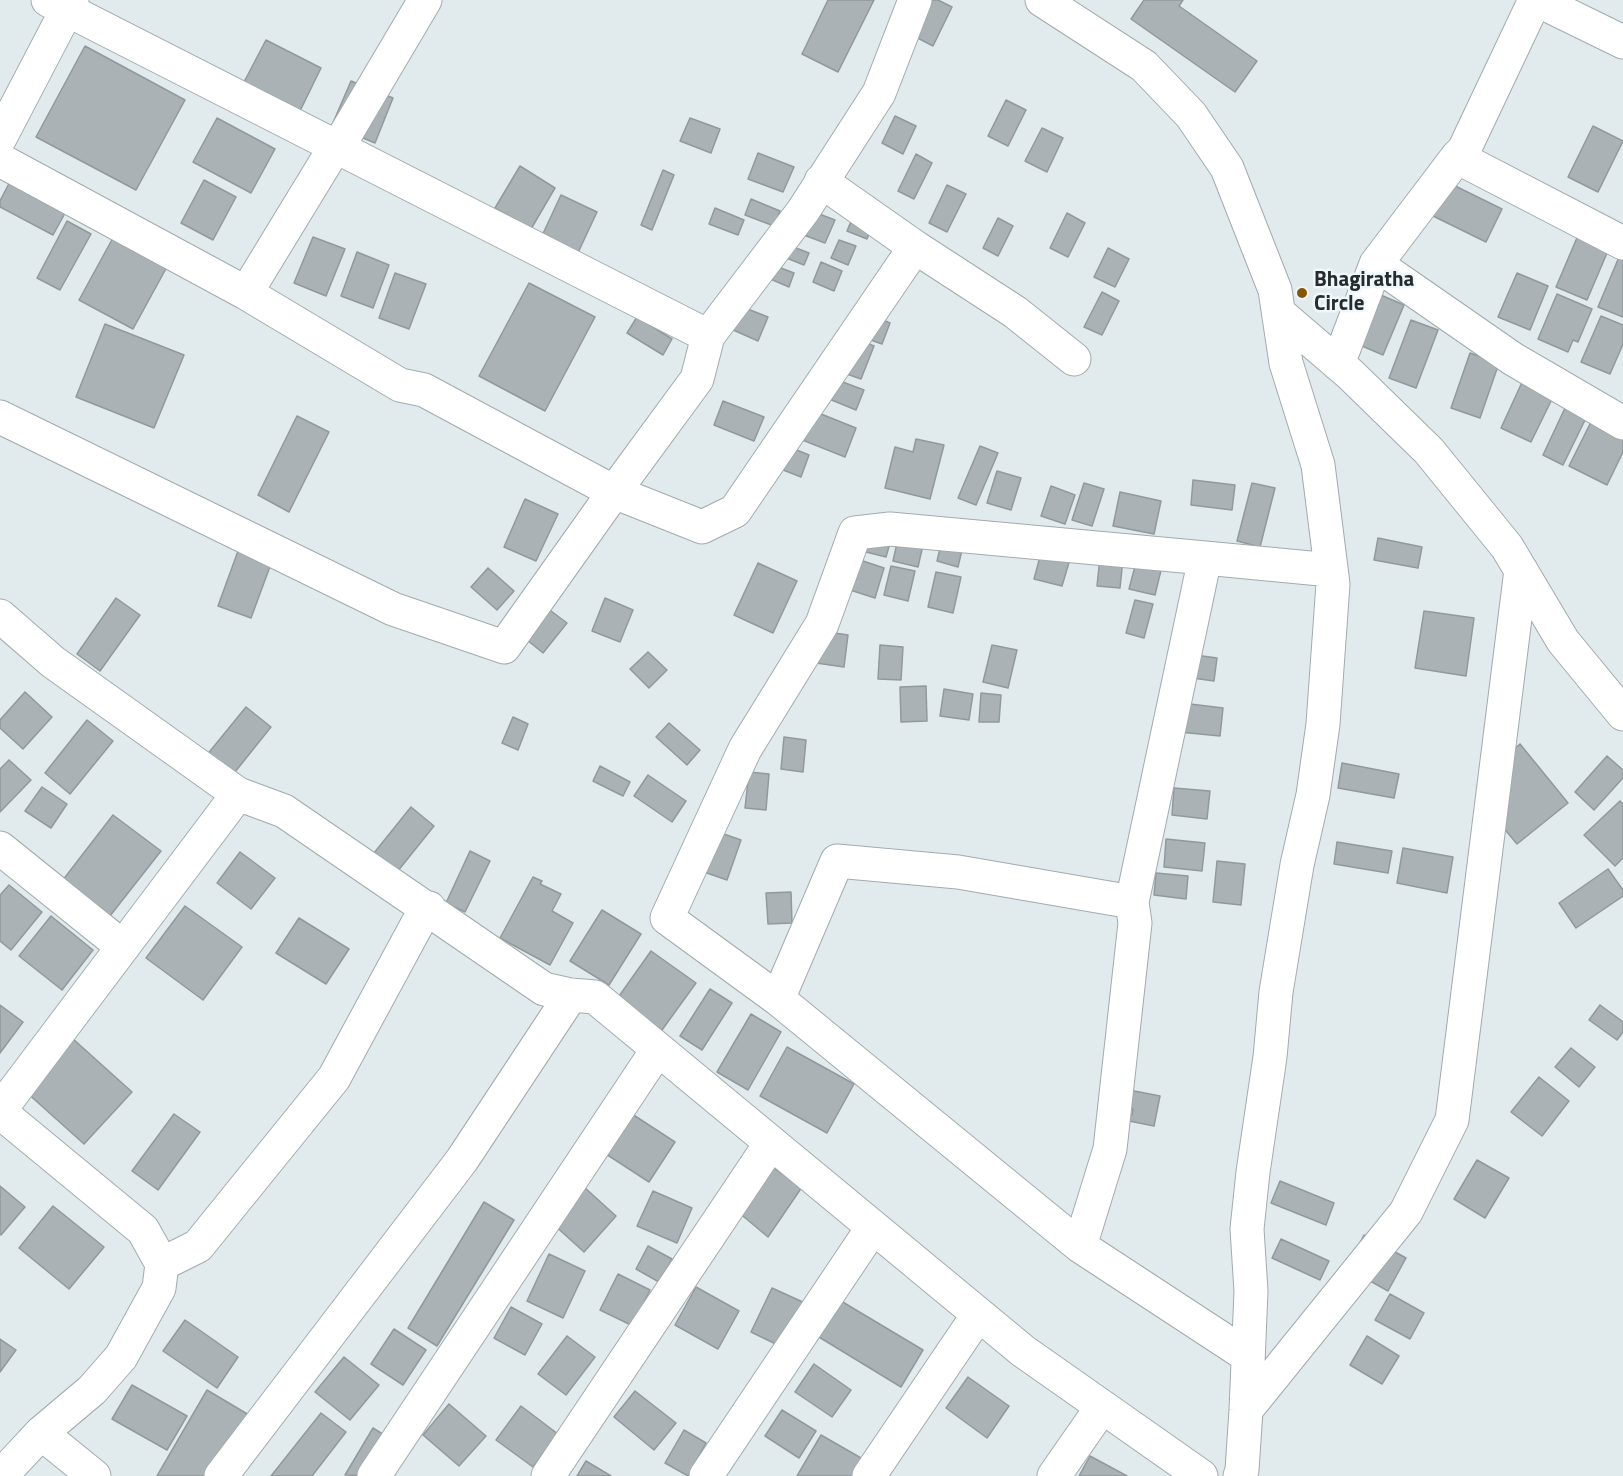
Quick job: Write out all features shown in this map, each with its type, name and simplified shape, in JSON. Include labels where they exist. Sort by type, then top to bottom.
[{"type":"street","points":[[246,293],[335,147],[338,147],[424,0]]},
{"type":"street","points":[[0,417],[393,609],[504,647],[697,379],[708,336],[802,211],[879,93],[915,0]]},
{"type":"street","points":[[1042,0],[1144,66],[1191,115],[1227,168],[1275,290],[1286,363],[1318,465],[1333,584],[1323,724],[1313,795],[1297,865],[1276,992],[1270,1057],[1253,1172],[1247,1229],[1251,1291],[1246,1410],[1240,1476]]},
{"type":"street","points":[[1338,364],[1376,264],[1456,157],[1464,150],[1536,0],[1623,42]]},
{"type":"street","points":[[0,138],[62,3],[335,147],[708,336]]},
{"type":"street","points":[[1456,157],[1623,243]]},
{"type":"street","points":[[0,160],[246,293],[400,385],[424,390],[614,492],[702,527],[735,511],[915,247]]},
{"type":"street","points":[[821,181],[915,247],[1015,312],[1074,359]]},
{"type":"street","points":[[1376,264],[1513,359],[1623,423]]},
{"type":"street","points":[[1280,314],[1338,364],[1429,451],[1507,547],[1563,641],[1623,714]]},
{"type":"street","points":[[1248,1356],[1080,1246],[778,999],[667,918],[745,749],[822,624],[855,533],[890,529],[1331,570]]},
{"type":"street","points":[[1080,1246],[1110,1149],[1135,923],[1132,902],[1205,558]]},
{"type":"street","points":[[1246,1410],[1406,1212],[1452,1120],[1521,570]]},
{"type":"street","points":[[0,616],[53,662],[238,794],[284,811],[544,989],[595,997],[1023,1352],[1202,1476]]},
{"type":"street","points":[[1,1476],[41,1433],[92,1390],[121,1357],[159,1288],[162,1264],[143,1230],[0,1111],[238,794]]},
{"type":"street","points":[[0,848],[123,947]]},
{"type":"street","points":[[778,999],[837,861],[958,872],[1132,902]]},
{"type":"street","points":[[162,1264],[198,1246],[334,1078],[427,908]]},
{"type":"street","points":[[221,1476],[462,1160],[571,995]]},
{"type":"street","points":[[374,1476],[658,1049]]},
{"type":"street","points":[[548,1476],[771,1143]]},
{"type":"street","points":[[706,1476],[873,1227]]},
{"type":"street","points":[[869,1476],[978,1315]]},
{"type":"street","points":[[1054,1476],[1102,1407]]},
{"type":"street","points":[[41,1433],[94,1476]]},
{"type":"building","points":[[828,0],[874,0],[838,72],[802,54]]},
{"type":"building","points":[[927,0],[938,0],[952,7],[933,46],[910,34]]},
{"type":"building","points":[[1144,0],[1183,0],[1179,6],[1257,61],[1235,92],[1131,19]]},
{"type":"building","points":[[266,40],[321,68],[300,111],[244,82]]},
{"type":"building","points":[[85,46],[185,100],[136,190],[36,137]]},
{"type":"building","points":[[351,81],[393,98],[375,143],[332,125]]},
{"type":"building","points":[[1006,100],[1026,110],[1008,146],[988,136]]},
{"type":"building","points":[[895,116],[916,126],[903,154],[882,143]]},
{"type":"building","points":[[217,118],[275,149],[251,193],[193,162]]},
{"type":"building","points":[[690,118],[720,129],[711,153],[680,141]]},
{"type":"building","points":[[1593,126],[1623,141],[1598,192],[1568,177]]},
{"type":"building","points":[[1042,128],[1063,138],[1047,172],[1025,161]]},
{"type":"building","points":[[758,153],[794,167],[783,192],[748,179]]},
{"type":"building","points":[[916,154],[932,163],[914,199],[898,191]]},
{"type":"building","points":[[520,166],[555,188],[531,229],[495,208]]},
{"type":"building","points":[[663,170],[674,175],[652,230],[641,225]]},
{"type":"building","points":[[14,174],[70,204],[53,235],[0,207],[0,201]]},
{"type":"building","points":[[204,180],[236,197],[213,240],[181,223]]},
{"type":"building","points":[[1445,181],[1502,209],[1486,242],[1429,214]]},
{"type":"building","points":[[947,185],[966,194],[947,232],[929,223]]},
{"type":"building","points":[[561,195],[597,212],[576,257],[540,240]]},
{"type":"building","points":[[751,199],[780,211],[774,226],[745,215]]},
{"type":"building","points":[[715,208],[744,220],[738,235],[709,224]]},
{"type":"building","points":[[806,209],[835,220],[825,243],[796,232]]},
{"type":"building","points":[[855,212],[875,220],[867,239],[847,231]]},
{"type":"building","points":[[1067,213],[1085,223],[1068,257],[1050,248]]},
{"type":"building","points":[[998,218],[1013,226],[998,256],[983,248]]},
{"type":"building","points":[[67,221],[91,234],[60,290],[37,278]]},
{"type":"building","points":[[120,225],[174,254],[133,329],[79,300]]},
{"type":"building","points":[[1579,233],[1610,246],[1587,300],[1556,287]]},
{"type":"building","points":[[313,237],[345,249],[326,296],[294,283]]},
{"type":"building","points":[[839,240],[856,246],[848,265],[831,258]]},
{"type":"building","points":[[783,243],[809,253],[804,265],[779,255]]},
{"type":"building","points":[[1108,248],[1129,259],[1115,287],[1094,277]]},
{"type":"building","points":[[357,252],[389,265],[373,308],[341,296]]},
{"type":"building","points":[[1619,257],[1623,258],[1623,317],[1598,307]]},
{"type":"building","points":[[821,262],[842,271],[834,291],[813,282]]},
{"type":"building","points":[[773,265],[794,273],[789,287],[768,278]]},
{"type":"building","points":[[395,273],[426,284],[409,329],[379,318]]},
{"type":"building","points":[[1517,273],[1548,286],[1530,330],[1498,317]]},
{"type":"building","points":[[529,283],[595,317],[545,411],[479,376]]},
{"type":"building","points":[[1102,292],[1119,301],[1102,335],[1084,327]]},
{"type":"building","points":[[1376,293],[1404,305],[1383,355],[1355,343]]},
{"type":"building","points":[[1557,294],[1592,309],[1578,342],[1573,340],[1568,352],[1538,339]]},
{"type":"building","points":[[740,306],[768,317],[758,341],[731,329]]},
{"type":"building","points":[[874,316],[890,323],[882,344],[865,338]]},
{"type":"building","points":[[1601,316],[1623,325],[1623,344],[1610,374],[1581,362]]},
{"type":"building","points":[[637,317],[672,339],[663,355],[627,333]]},
{"type":"building","points":[[1411,320],[1438,330],[1416,388],[1389,378]]},
{"type":"building","points":[[105,324],[184,355],[154,428],[76,397]]},
{"type":"building","points":[[857,339],[874,346],[861,379],[844,373]]},
{"type":"building","points":[[1470,353],[1499,363],[1480,418],[1451,408]]},
{"type":"building","points":[[824,375],[864,390],[856,410],[817,394]]},
{"type":"building","points":[[1524,378],[1555,393],[1531,442],[1501,428]]},
{"type":"building","points":[[723,401],[764,417],[754,441],[714,425]]},
{"type":"building","points":[[801,406],[856,428],[845,457],[790,435]]},
{"type":"building","points":[[1565,408],[1586,418],[1563,465],[1543,455]]},
{"type":"building","points":[[297,416],[329,432],[289,512],[258,495]]},
{"type":"building","points":[[1593,418],[1623,433],[1623,452],[1607,485],[1569,466]]},
{"type":"building","points":[[916,439],[944,445],[930,499],[885,488],[895,447],[913,452]]},
{"type":"building","points":[[777,442],[809,455],[801,477],[768,464]]},
{"type":"building","points":[[980,446],[998,453],[976,505],[958,498]]},
{"type":"building","points":[[997,471],[1021,478],[1011,510],[987,503]]},
{"type":"building","points":[[1193,480],[1235,485],[1232,510],[1191,505]]},
{"type":"building","points":[[1084,483],[1104,489],[1092,526],[1072,520]]},
{"type":"building","points":[[1252,483],[1275,488],[1260,547],[1237,541]]},
{"type":"building","points":[[1051,486],[1075,495],[1065,524],[1041,516]]},
{"type":"building","points":[[1120,492],[1161,501],[1154,534],[1113,526]]},
{"type":"building","points":[[525,499],[558,514],[536,561],[504,547]]},
{"type":"building","points":[[902,521],[927,527],[918,567],[893,561]]},
{"type":"building","points":[[895,525],[886,557],[858,550]]},
{"type":"building","points":[[944,532],[965,537],[958,567],[937,561]]},
{"type":"building","points":[[1378,538],[1422,547],[1418,568],[1374,560]]},
{"type":"building","points":[[242,540],[275,553],[251,618],[218,606]]},
{"type":"building","points":[[1044,542],[1073,549],[1062,586],[1034,579]]},
{"type":"building","points":[[1138,555],[1163,562],[1155,595],[1129,589]]},
{"type":"building","points":[[1100,557],[1123,559],[1120,588],[1097,586]]},
{"type":"building","points":[[857,559],[884,568],[875,598],[847,589]]},
{"type":"building","points":[[758,563],[797,581],[773,633],[734,615]]},
{"type":"building","points":[[891,566],[915,571],[908,601],[884,595]]},
{"type":"building","points":[[488,568],[514,591],[497,610],[471,587]]},
{"type":"building","points":[[936,572],[961,577],[953,613],[928,607]]},
{"type":"building","points":[[116,598],[140,615],[100,671],[77,654]]},
{"type":"building","points":[[605,598],[633,610],[620,642],[592,631]]},
{"type":"building","points":[[1135,600],[1153,604],[1144,638],[1126,633]]},
{"type":"building","points":[[543,605],[567,623],[543,653],[521,635]]},
{"type":"building","points":[[1424,611],[1474,618],[1466,676],[1415,668]]},
{"type":"building","points":[[821,631],[848,635],[844,667],[816,663]]},
{"type":"building","points":[[880,645],[903,647],[901,680],[878,679]]},
{"type":"building","points":[[992,645],[1017,650],[1008,688],[983,682]]},
{"type":"building","points":[[648,652],[667,670],[649,688],[630,669]]},
{"type":"building","points":[[1181,653],[1217,658],[1214,681],[1178,676]]},
{"type":"building","points":[[926,686],[927,721],[901,722],[900,687]]},
{"type":"building","points":[[944,689],[973,694],[969,720],[940,716]]},
{"type":"building","points":[[25,692],[52,717],[23,749],[0,728],[0,720]]},
{"type":"building","points":[[981,693],[1001,695],[999,722],[979,722]]},
{"type":"building","points":[[1182,703],[1223,708],[1220,736],[1179,732]]},
{"type":"building","points":[[246,707],[271,727],[231,777],[206,756]]},
{"type":"building","points":[[513,717],[528,724],[518,750],[502,743]]},
{"type":"building","points":[[87,720],[113,741],[70,794],[45,773]]},
{"type":"building","points":[[669,723],[700,750],[687,765],[656,737]]},
{"type":"building","points":[[784,737],[806,740],[803,772],[781,769]]},
{"type":"building","points":[[1520,744],[1568,803],[1517,844],[1492,814],[1503,759]]},
{"type":"building","points":[[1607,756],[1623,770],[1623,778],[1594,810],[1575,792]]},
{"type":"building","points":[[9,760],[31,780],[0,812],[0,769]]},
{"type":"building","points":[[1342,763],[1399,774],[1394,798],[1338,788]]},
{"type":"building","points":[[600,766],[630,782],[623,796],[593,781]]},
{"type":"building","points":[[749,772],[769,774],[766,810],[745,808]]},
{"type":"building","points":[[648,775],[686,801],[672,822],[634,796]]},
{"type":"building","points":[[42,787],[67,804],[51,828],[25,811]]},
{"type":"building","points":[[1174,788],[1210,791],[1207,819],[1172,815]]},
{"type":"building","points":[[1620,801],[1623,804],[1623,858],[1615,866],[1584,835]]},
{"type":"building","points":[[411,807],[434,826],[397,872],[374,853]]},
{"type":"building","points":[[113,815],[161,851],[106,921],[59,885]]},
{"type":"building","points":[[718,832],[741,840],[727,880],[704,872]]},
{"type":"building","points":[[1166,839],[1205,843],[1202,871],[1164,867]]},
{"type":"building","points":[[1337,842],[1392,851],[1388,873],[1334,864]]},
{"type":"building","points":[[1403,848],[1453,857],[1447,893],[1397,883]]},
{"type":"building","points":[[470,851],[490,861],[465,912],[446,903]]},
{"type":"building","points":[[240,852],[275,878],[251,909],[217,883]]},
{"type":"building","points":[[1217,861],[1245,864],[1241,905],[1213,902]]},
{"type":"building","points":[[1608,869],[1623,890],[1623,896],[1576,928],[1559,903]]},
{"type":"building","points":[[1156,873],[1188,876],[1186,899],[1154,895]]},
{"type":"building","points":[[533,877],[542,881],[540,884],[561,894],[552,911],[573,923],[550,965],[500,938]]},
{"type":"building","points":[[9,885],[42,912],[11,950],[0,941],[0,895]]},
{"type":"building","points":[[791,892],[792,923],[768,924],[766,893]]},
{"type":"building","points":[[185,906],[242,947],[203,1000],[146,958]]},
{"type":"building","points":[[602,910],[641,934],[609,985],[570,961]]},
{"type":"building","points":[[51,916],[93,950],[62,990],[19,956]]},
{"type":"building","points":[[299,918],[349,949],[326,984],[276,953]]},
{"type":"building","points":[[651,951],[696,983],[662,1030],[617,999]]},
{"type":"building","points":[[710,989],[732,1003],[702,1050],[680,1036]]},
{"type":"building","points":[[0,1005],[23,1022],[0,1053]]},
{"type":"building","points":[[1600,1005],[1623,1022],[1623,1032],[1617,1040],[1589,1020]]},
{"type":"building","points":[[751,1014],[781,1032],[748,1090],[717,1072]]},
{"type":"building","points":[[72,1038],[132,1092],[84,1144],[25,1091]]},
{"type":"building","points":[[787,1047],[854,1084],[827,1133],[760,1096]]},
{"type":"building","points":[[1571,1048],[1595,1067],[1579,1087],[1555,1067]]},
{"type":"building","points":[[1539,1077],[1569,1101],[1542,1136],[1511,1112]]},
{"type":"building","points":[[1124,1089],[1160,1096],[1154,1126],[1119,1119],[1126,1114],[1132,1115],[1133,1109],[1128,1108]]},
{"type":"building","points":[[174,1114],[200,1132],[158,1190],[132,1171]]},
{"type":"building","points":[[632,1114],[675,1142],[649,1182],[606,1154]]},
{"type":"building","points":[[1477,1160],[1509,1178],[1485,1218],[1454,1199]]},
{"type":"building","points":[[769,1165],[802,1187],[768,1237],[737,1211]]},
{"type":"building","points":[[1280,1181],[1334,1203],[1326,1225],[1271,1203]]},
{"type":"building","points":[[0,1186],[25,1207],[1,1235],[0,1234]]},
{"type":"building","points":[[584,1187],[616,1216],[584,1252],[552,1223]]},
{"type":"building","points":[[653,1191],[692,1208],[677,1243],[637,1226]]},
{"type":"building","points":[[484,1202],[514,1220],[437,1346],[408,1328]]},
{"type":"building","points":[[53,1206],[104,1247],[69,1289],[19,1248]]},
{"type":"building","points":[[1364,1235],[1406,1258],[1388,1291],[1347,1268]]},
{"type":"building","points":[[1281,1239],[1329,1261],[1320,1280],[1272,1258]]},
{"type":"building","points":[[648,1246],[672,1259],[659,1282],[636,1269]]},
{"type":"building","points":[[549,1254],[585,1271],[563,1318],[527,1301]]},
{"type":"building","points":[[618,1274],[650,1290],[633,1326],[600,1310]]},
{"type":"building","points":[[696,1287],[739,1311],[718,1349],[675,1325]]},
{"type":"building","points":[[772,1288],[805,1303],[784,1348],[751,1332]]},
{"type":"building","points":[[1390,1294],[1424,1313],[1410,1339],[1375,1320]]},
{"type":"building","points":[[836,1298],[923,1350],[901,1387],[814,1334]]},
{"type":"building","points":[[511,1307],[542,1324],[525,1355],[494,1338]]},
{"type":"building","points":[[185,1320],[238,1357],[217,1388],[163,1351]]},
{"type":"building","points":[[394,1329],[426,1350],[403,1385],[371,1364]]},
{"type":"building","points":[[567,1336],[595,1357],[566,1395],[538,1374]]},
{"type":"building","points":[[1367,1336],[1399,1356],[1382,1384],[1350,1365]]},
{"type":"building","points":[[0,1339],[16,1350],[0,1372]]},
{"type":"building","points":[[344,1357],[379,1385],[350,1420],[315,1392]]},
{"type":"building","points":[[814,1364],[851,1390],[832,1417],[795,1392]]},
{"type":"building","points":[[968,1377],[1009,1406],[987,1438],[946,1408]]},
{"type":"building","points":[[132,1385],[187,1416],[167,1450],[112,1419]]},
{"type":"building","points":[[207,1390],[254,1418],[220,1476],[157,1476]]},
{"type":"building","points":[[635,1391],[676,1423],[654,1450],[614,1417]]},
{"type":"building","points":[[449,1404],[486,1436],[459,1466],[423,1435]]},
{"type":"building","points":[[521,1406],[558,1434],[533,1467],[496,1440]]},
{"type":"building","points":[[782,1410],[816,1431],[799,1458],[765,1436]]},
{"type":"building","points":[[321,1413],[346,1432],[312,1476],[271,1476]]},
{"type":"building","points":[[373,1428],[400,1445],[381,1476],[345,1475]]},
{"type":"building","points":[[684,1430],[706,1443],[688,1476],[665,1463]]},
{"type":"building","points":[[821,1435],[868,1462],[860,1476],[797,1476]]},
{"type":"building","points":[[1090,1456],[1127,1476],[1079,1476]]},
{"type":"building","points":[[586,1461],[611,1476],[577,1476]]},
{"type":"place","name":"Bhagiratha Circle","points":[[1302,293]]}]
